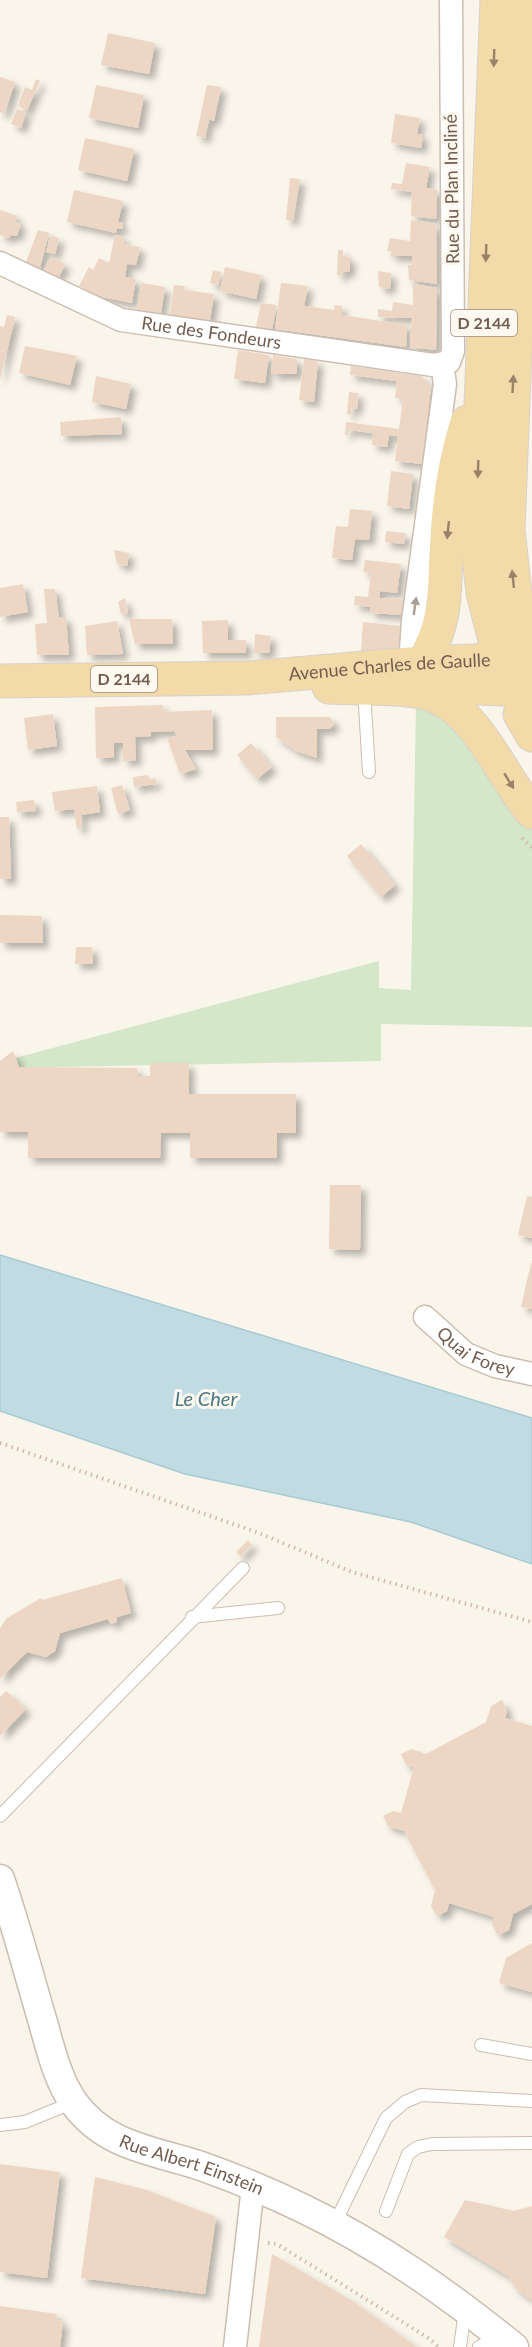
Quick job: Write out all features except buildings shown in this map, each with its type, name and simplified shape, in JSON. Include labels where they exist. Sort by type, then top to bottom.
[{"type":"main road","name":"D 2144","points":[[497,0],[476,530],[483,593],[518,646]]},
{"type":"main road","name":"D 2144","points":[[518,646],[508,530],[529,0]]},
{"type":"main road","points":[[520,228],[532,326]]},
{"type":"main road","points":[[294,684],[410,667],[440,628],[446,599],[447,540],[455,459],[482,371]]},
{"type":"main road","points":[[446,599],[457,649],[505,691]]},
{"type":"main road","name":"Avenue Charles de Gaulle","points":[[505,691],[518,646]]},
{"type":"main road","name":"Avenue Charles de Gaulle","points":[[0,681],[248,678],[410,667],[505,691]]},
{"type":"main road","points":[[489,748],[487,725],[493,706],[505,691],[532,669]]},
{"type":"main road","name":"Avenue Charles de Gaulle","points":[[248,678],[294,684]]},
{"type":"main road","points":[[294,684],[411,691],[435,696],[450,704],[489,748],[532,812]]},
{"type":"main road","name":"Avenue Charles de Gaulle","points":[[364,687],[505,691]]},
{"type":"street","name":"Rue du Plan Incliné","points":[[410,667],[440,371],[448,362],[453,351],[451,0]]},
{"type":"street","name":"Rue des Fondeurs","points":[[0,263],[122,320],[440,371]]},
{"type":"street","name":"Quai Forey","points":[[425,1317],[466,1354],[495,1366],[532,1374]]},
{"type":"street","name":"Rue Albert Einstein","points":[[0,1880],[57,2069],[74,2102],[94,2126],[116,2140],[253,2186],[382,2250],[465,2307],[510,2344]]},
{"type":"street","points":[[235,2347],[253,2186]]},
{"type":"lane","points":[[364,687],[369,772]]},
{"type":"lane","points":[[0,1816],[192,1617],[243,1568]]},
{"type":"lane","points":[[192,1617],[278,1608]]},
{"type":"lane","points":[[481,2045],[532,2054]]},
{"type":"lane","points":[[334,2225],[386,2118],[405,2102],[421,2095],[532,2102]]},
{"type":"lane","points":[[0,2125],[25,2122],[74,2102]]},
{"type":"lane","points":[[386,2211],[408,2154],[418,2147],[432,2144],[532,2143]]},
{"type":"lane","points":[[460,2347],[465,2307]]},
{"type":"lane","points":[[478,2347],[486,2343],[510,2344]]},
{"type":"path","points":[[0,1443],[259,1533],[352,1572],[532,1622]]},
{"type":"path","points":[[248,2240],[277,2244],[430,2339],[438,2347]]},
{"type":"green space","points":[[416,702],[471,741],[532,828],[532,1027],[381,1024],[381,1061],[0,1068],[0,1062],[379,961],[379,988],[411,990]]},
{"type":"water","name":"Le Cher","points":[[0,1255],[532,1418],[532,1564],[411,1522],[185,1474],[0,1411]]}]
